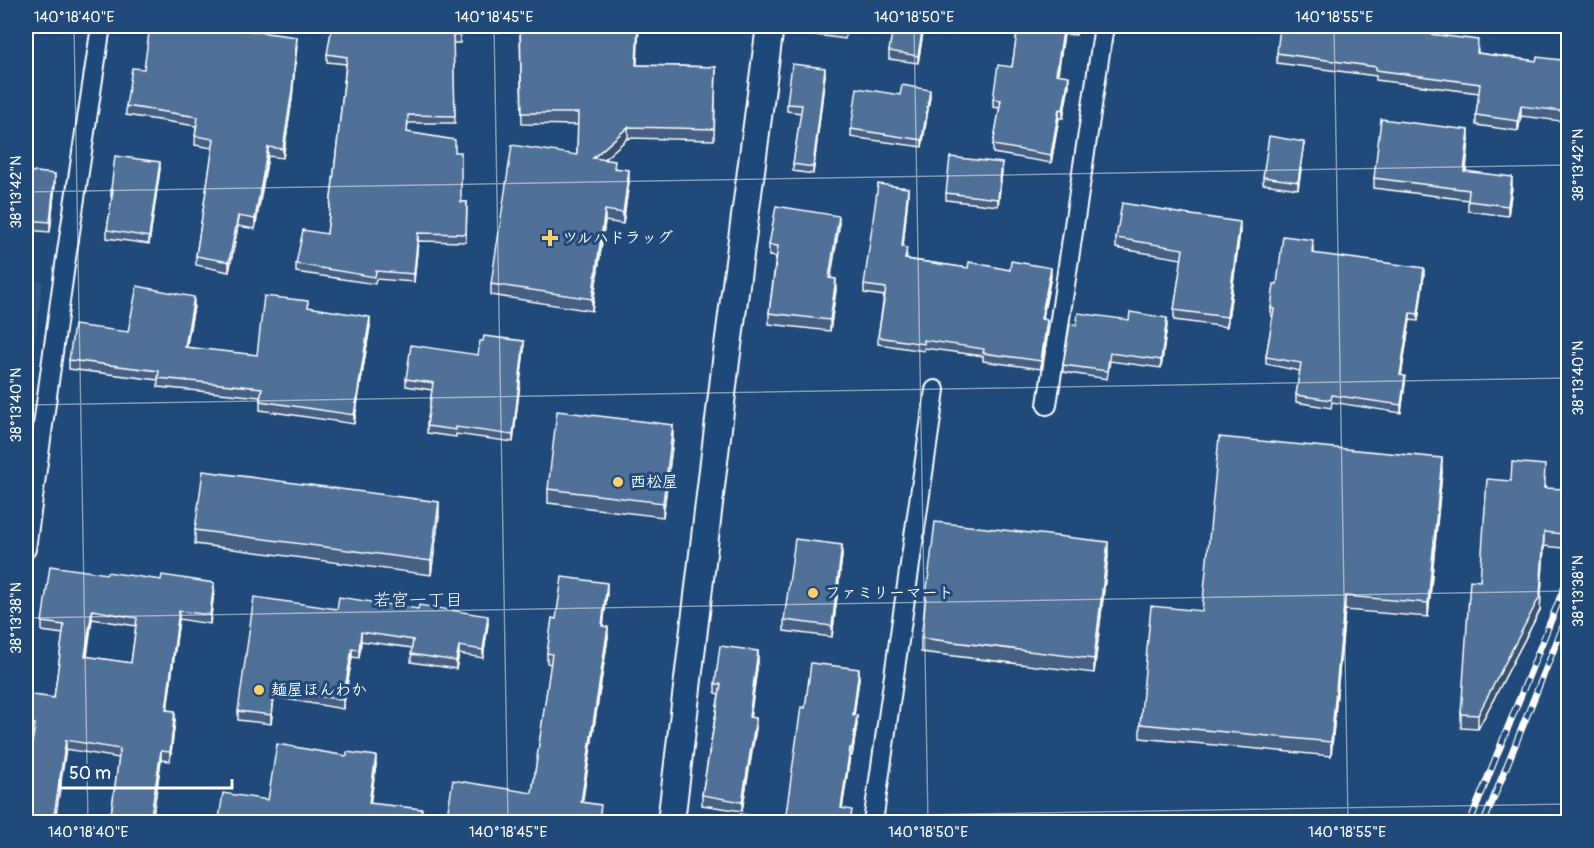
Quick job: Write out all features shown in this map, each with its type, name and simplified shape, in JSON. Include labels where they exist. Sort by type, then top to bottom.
[{"type":"street","points":[[26,549],[101,26]]},
{"type":"street","points":[[671,822],[726,362],[770,26]]},
{"type":"street","points":[[1047,405],[1104,26]]},
{"type":"street","points":[[873,822],[934,390]]},
{"type":"shaded area","points":[[26,279],[43,281],[26,407]]},
{"type":"building","points":[[150,26],[212,26],[297,37],[283,149],[268,147],[255,219],[238,216],[229,262],[196,256],[214,139],[195,136],[198,117],[126,106],[132,68],[144,69]]},
{"type":"building","points":[[332,26],[460,26],[460,35],[453,35],[455,116],[408,115],[407,132],[455,140],[455,152],[461,152],[461,202],[467,202],[466,234],[418,233],[414,274],[376,271],[375,277],[296,264],[303,230],[327,234],[347,57],[327,54]]},
{"type":"building","points":[[520,26],[638,26],[636,65],[716,67],[714,129],[628,127],[593,158],[615,161],[614,168],[629,170],[623,213],[605,210],[592,299],[491,284],[512,145],[577,155],[578,113],[522,113]]},
{"type":"building","points":[[805,26],[846,26],[845,32]]},
{"type":"building","points":[[893,26],[923,26],[918,56],[889,51]]},
{"type":"building","points":[[1018,26],[1064,26],[1056,74],[1069,76],[1063,110],[1059,109],[1051,155],[993,145],[1001,100],[993,99],[998,65],[1012,67]]},
{"type":"building","points":[[1280,26],[1365,26],[1478,40],[1477,53],[1536,61],[1537,57],[1569,61],[1569,112],[1521,106],[1518,121],[1476,115],[1480,84],[1376,70],[1376,67],[1277,53]]},
{"type":"building","points":[[792,64],[825,68],[813,167],[793,164],[802,105],[787,104]]},
{"type":"building","points":[[902,85],[930,90],[922,140],[851,129],[857,88],[900,95]]},
{"type":"building","points":[[1381,119],[1469,130],[1464,171],[1512,177],[1508,206],[1468,201],[1469,190],[1374,178]]},
{"type":"building","points":[[1269,136],[1304,142],[1298,182],[1263,177]]},
{"type":"building","points":[[115,156],[160,162],[149,237],[107,230]]},
{"type":"building","points":[[950,157],[1002,163],[998,199],[946,193]]},
{"type":"building","points":[[26,171],[55,174],[50,222],[26,220]]},
{"type":"building","points":[[878,184],[908,188],[902,247],[907,248],[905,259],[968,268],[969,262],[1010,270],[1011,261],[1051,268],[1041,319],[1047,320],[1041,361],[983,353],[984,349],[924,340],[924,344],[878,337],[886,288],[864,285]]},
{"type":"building","points":[[1122,203],[1240,222],[1227,317],[1174,310],[1183,249],[1116,238]]},
{"type":"building","points":[[776,206],[839,216],[829,278],[836,279],[830,320],[769,313],[778,246],[769,245]]},
{"type":"building","points":[[1283,236],[1313,240],[1312,253],[1424,268],[1418,314],[1410,313],[1400,375],[1405,376],[1401,405],[1332,395],[1331,400],[1296,395],[1301,363],[1266,357],[1274,309],[1271,308],[1274,284],[1277,284]]},
{"type":"building","points":[[137,286],[194,297],[185,347],[257,355],[264,296],[308,301],[308,307],[370,317],[354,415],[260,401],[262,388],[158,378],[159,371],[69,360],[74,325],[128,332]]},
{"type":"building","points":[[1130,312],[1167,318],[1161,360],[1110,353],[1107,371],[1063,365],[1070,324],[1076,325],[1078,313],[1129,320]]},
{"type":"building","points":[[484,336],[524,341],[513,435],[456,427],[456,430],[427,426],[433,383],[406,379],[411,345],[478,355],[480,341],[483,341]]},
{"type":"building","points":[[557,411],[673,425],[663,503],[548,489]]},
{"type":"building","points":[[1219,437],[1442,458],[1428,603],[1345,596],[1331,742],[1140,724],[1151,606],[1202,611]]},
{"type":"building","points":[[1512,462],[1545,465],[1544,488],[1566,489],[1563,534],[1544,532],[1540,596],[1478,715],[1461,714],[1470,580],[1480,581],[1487,479],[1511,481]]},
{"type":"building","points":[[203,471],[439,502],[431,561],[195,530]]},
{"type":"building","points":[[935,522],[1108,542],[1094,659],[921,638]]},
{"type":"building","points":[[795,539],[842,545],[832,626],[784,620]]},
{"type":"building","points":[[50,566],[161,580],[162,575],[214,583],[210,615],[179,611],[166,710],[175,711],[170,752],[161,751],[150,822],[110,822],[120,749],[66,740],[53,822],[26,822],[26,784],[35,724],[26,723],[26,694],[54,698],[64,625],[42,622]],"holes":[[[92,610],[137,618],[131,663],[85,656]]]},
{"type":"building","points":[[562,577],[607,583],[602,626],[608,627],[581,802],[601,805],[599,822],[446,822],[453,780],[532,793],[552,654],[547,653],[552,618],[556,619]]},
{"type":"building","points":[[254,597],[337,609],[339,597],[418,609],[419,605],[488,616],[483,650],[459,646],[456,661],[411,654],[413,640],[361,632],[359,650],[352,649],[343,700],[274,689],[271,715],[238,711]]},
{"type":"building","points":[[720,646],[758,651],[749,717],[756,718],[742,802],[702,795],[721,684],[715,684]]},
{"type":"building","points":[[811,663],[859,669],[853,715],[857,715],[841,808],[852,810],[850,822],[738,822],[740,814],[785,821],[801,707],[805,708]]},
{"type":"building","points":[[277,744],[347,756],[347,752],[376,756],[369,803],[422,809],[421,822],[246,822],[219,819],[223,793],[268,800]]},
{"type":"building","points":[[1565,755],[1569,755],[1569,786]]},
{"type":"railway","points":[[1470,822],[1568,578]]},
{"type":"railway","points":[[1484,822],[1568,614]]},
{"type":"place","name":"ツルハドラッグ","points":[[550,238]]},
{"type":"place","name":"西松屋","points":[[618,482]]},
{"type":"place","name":"ファミリーマート","points":[[813,593]]},
{"type":"place","name":"麺屋ほんわか","points":[[259,690]]},
{"type":"district","name":"若宮一丁目","points":[[418,600]]}]
